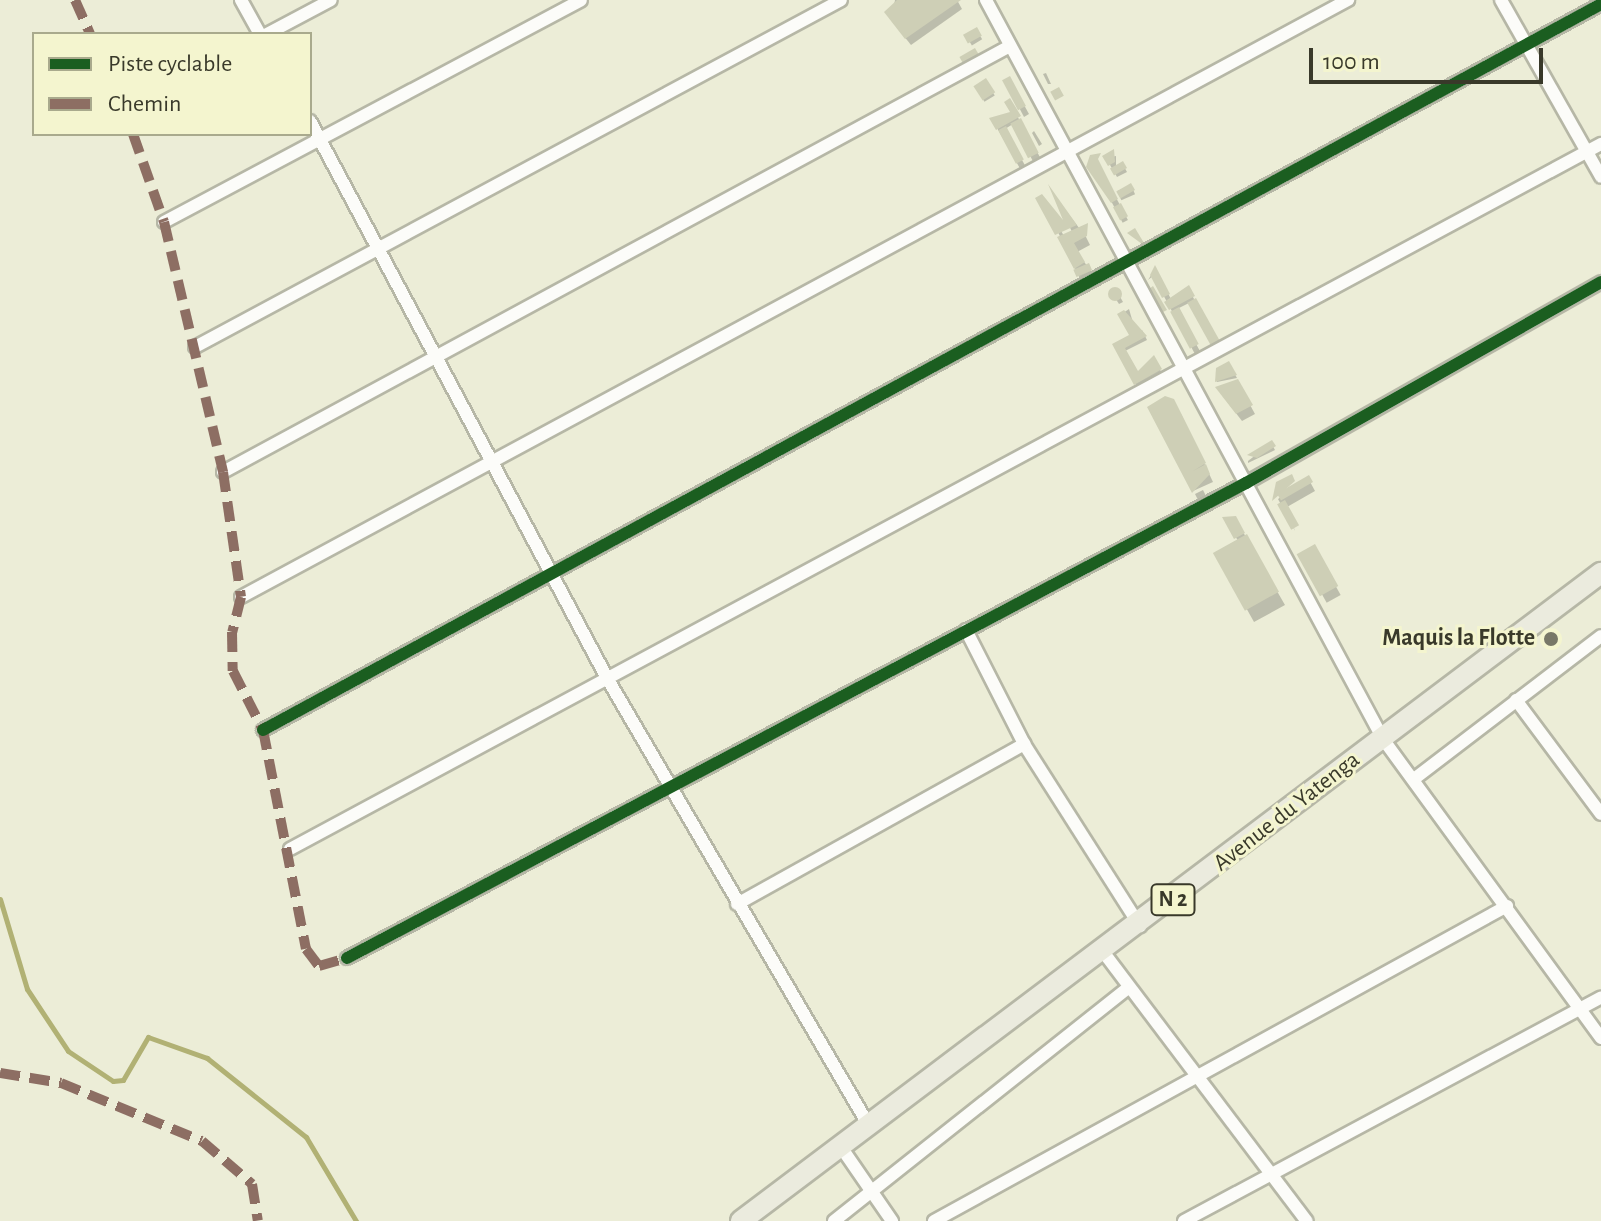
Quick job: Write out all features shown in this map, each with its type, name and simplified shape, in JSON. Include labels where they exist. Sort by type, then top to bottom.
[{"type":"main road","name":"Avenue du Yatenga","points":[[741,1221],[868,1124],[1140,926],[1601,573]]},
{"type":"street","points":[[241,0],[259,32]]},
{"type":"street","points":[[271,32],[331,0]]},
{"type":"street","points":[[164,222],[581,0]]},
{"type":"street","points":[[195,347],[380,252],[841,0]]},
{"type":"street","points":[[986,0],[1383,739],[1601,1038]]},
{"type":"street","points":[[241,597],[495,465],[1348,0]]},
{"type":"street","points":[[1501,0],[1601,177]]},
{"type":"street","points":[[263,730],[1127,264],[1601,4]]},
{"type":"street","points":[[223,472],[441,358],[1010,46]]},
{"type":"street","points":[[312,124],[441,358],[607,678],[868,1124]]},
{"type":"street","points":[[290,849],[1601,144]]},
{"type":"street","points":[[347,958],[1246,483],[1601,282]]},
{"type":"street","points":[[966,630],[1024,744],[1140,926]]},
{"type":"street","points":[[1414,779],[1601,636]]},
{"type":"street","points":[[1516,700],[1601,814]]},
{"type":"street","points":[[737,904],[1024,744]]},
{"type":"street","points":[[934,1221],[1507,906]]},
{"type":"street","points":[[1104,953],[1194,1077],[1307,1221]]},
{"type":"street","points":[[834,1221],[1128,988]]},
{"type":"street","points":[[1184,1221],[1601,997]]},
{"type":"street","points":[[841,1147],[892,1221]]},
{"type":"building","points":[[897,0],[961,0],[905,39],[884,12]]},
{"type":"building","points":[[977,27],[982,36],[968,44],[963,35]]},
{"type":"building","points":[[975,48],[979,55],[963,64],[959,57]]},
{"type":"building","points":[[1010,76],[1026,106],[1018,110],[1002,80]]},
{"type":"building","points":[[986,78],[995,92],[983,100],[973,86]]},
{"type":"building","points":[[1059,87],[1064,96],[1055,101],[1050,92]]},
{"type":"building","points":[[1010,98],[1021,116],[996,130],[989,118],[1010,112],[1004,102]]},
{"type":"building","points":[[1021,118],[1039,153],[1028,158],[1010,123]]},
{"type":"building","points":[[1006,126],[1024,160],[1016,164],[998,130]]},
{"type":"building","points":[[1114,149],[1115,162],[1108,166],[1102,156]]},
{"type":"building","points":[[1101,153],[1098,159],[1118,199],[1111,203],[1086,167],[1090,155]]},
{"type":"building","points":[[1123,161],[1127,168],[1114,175],[1110,169]]},
{"type":"building","points":[[1131,183],[1135,190],[1120,198],[1116,192]]},
{"type":"building","points":[[1048,184],[1077,225],[1055,235],[1035,198],[1042,194],[1063,220]]},
{"type":"building","points":[[1121,203],[1128,216],[1120,220],[1113,207]]},
{"type":"building","points":[[1088,223],[1087,236],[1074,243],[1085,262],[1074,269],[1057,237]]},
{"type":"building","points":[[1135,228],[1144,243],[1127,233]]},
{"type":"building","points":[[1089,263],[1092,270],[1076,277],[1073,270]]},
{"type":"building","points":[[1155,265],[1170,294],[1162,298],[1150,275]]},
{"type":"building","points":[[1189,285],[1195,296],[1169,310],[1164,302]]},
{"type":"building","points":[[1153,286],[1167,310],[1161,313],[1149,289]]},
{"type":"building","points":[[1115,287],[1122,294],[1115,301],[1108,294]]},
{"type":"building","points":[[1196,298],[1220,341],[1211,346],[1187,303]]},
{"type":"building","points":[[1179,307],[1199,344],[1190,349],[1170,312]]},
{"type":"building","points":[[1124,310],[1147,336],[1125,348],[1138,371],[1154,355],[1162,369],[1134,385],[1112,344],[1129,335],[1117,314]]},
{"type":"building","points":[[1229,361],[1237,375],[1215,382],[1216,368]]},
{"type":"building","points":[[1238,379],[1253,405],[1236,414],[1215,387]]},
{"type":"building","points":[[1165,396],[1174,399],[1206,463],[1193,471],[1206,464],[1210,474],[1192,493],[1147,407]]},
{"type":"building","points":[[1272,440],[1276,446],[1257,458],[1247,455]]},
{"type":"building","points":[[1292,474],[1295,481],[1272,501],[1276,482]]},
{"type":"building","points":[[1309,475],[1313,482],[1281,500],[1277,494]]},
{"type":"building","points":[[1285,500],[1299,525],[1291,530],[1277,504]]},
{"type":"building","points":[[1236,516],[1245,533],[1234,539],[1222,517]]},
{"type":"building","points":[[1247,534],[1279,592],[1245,611],[1213,553]]},
{"type":"building","points":[[1315,544],[1338,586],[1320,596],[1297,554]]},
{"type":"waterway","points":[[0,899],[27,989],[68,1051],[113,1081],[123,1080],[148,1037],[207,1058],[306,1137],[356,1221]]},
{"type":"marked path","points":[[75,0],[89,32]]},
{"type":"marked path","points":[[134,136],[164,222],[223,472],[241,597],[232,632],[233,671],[263,730],[306,949],[319,966],[347,958]]},
{"type":"marked path","points":[[0,1073],[61,1083],[202,1141],[252,1184],[258,1221]]},
{"type":"cycle path","points":[[263,730],[1601,4]]},
{"type":"cycle path","points":[[347,958],[1246,483],[1601,282]]},
{"type":"place","name":"Maquis la Flotte","points":[[1551,639]]}]
